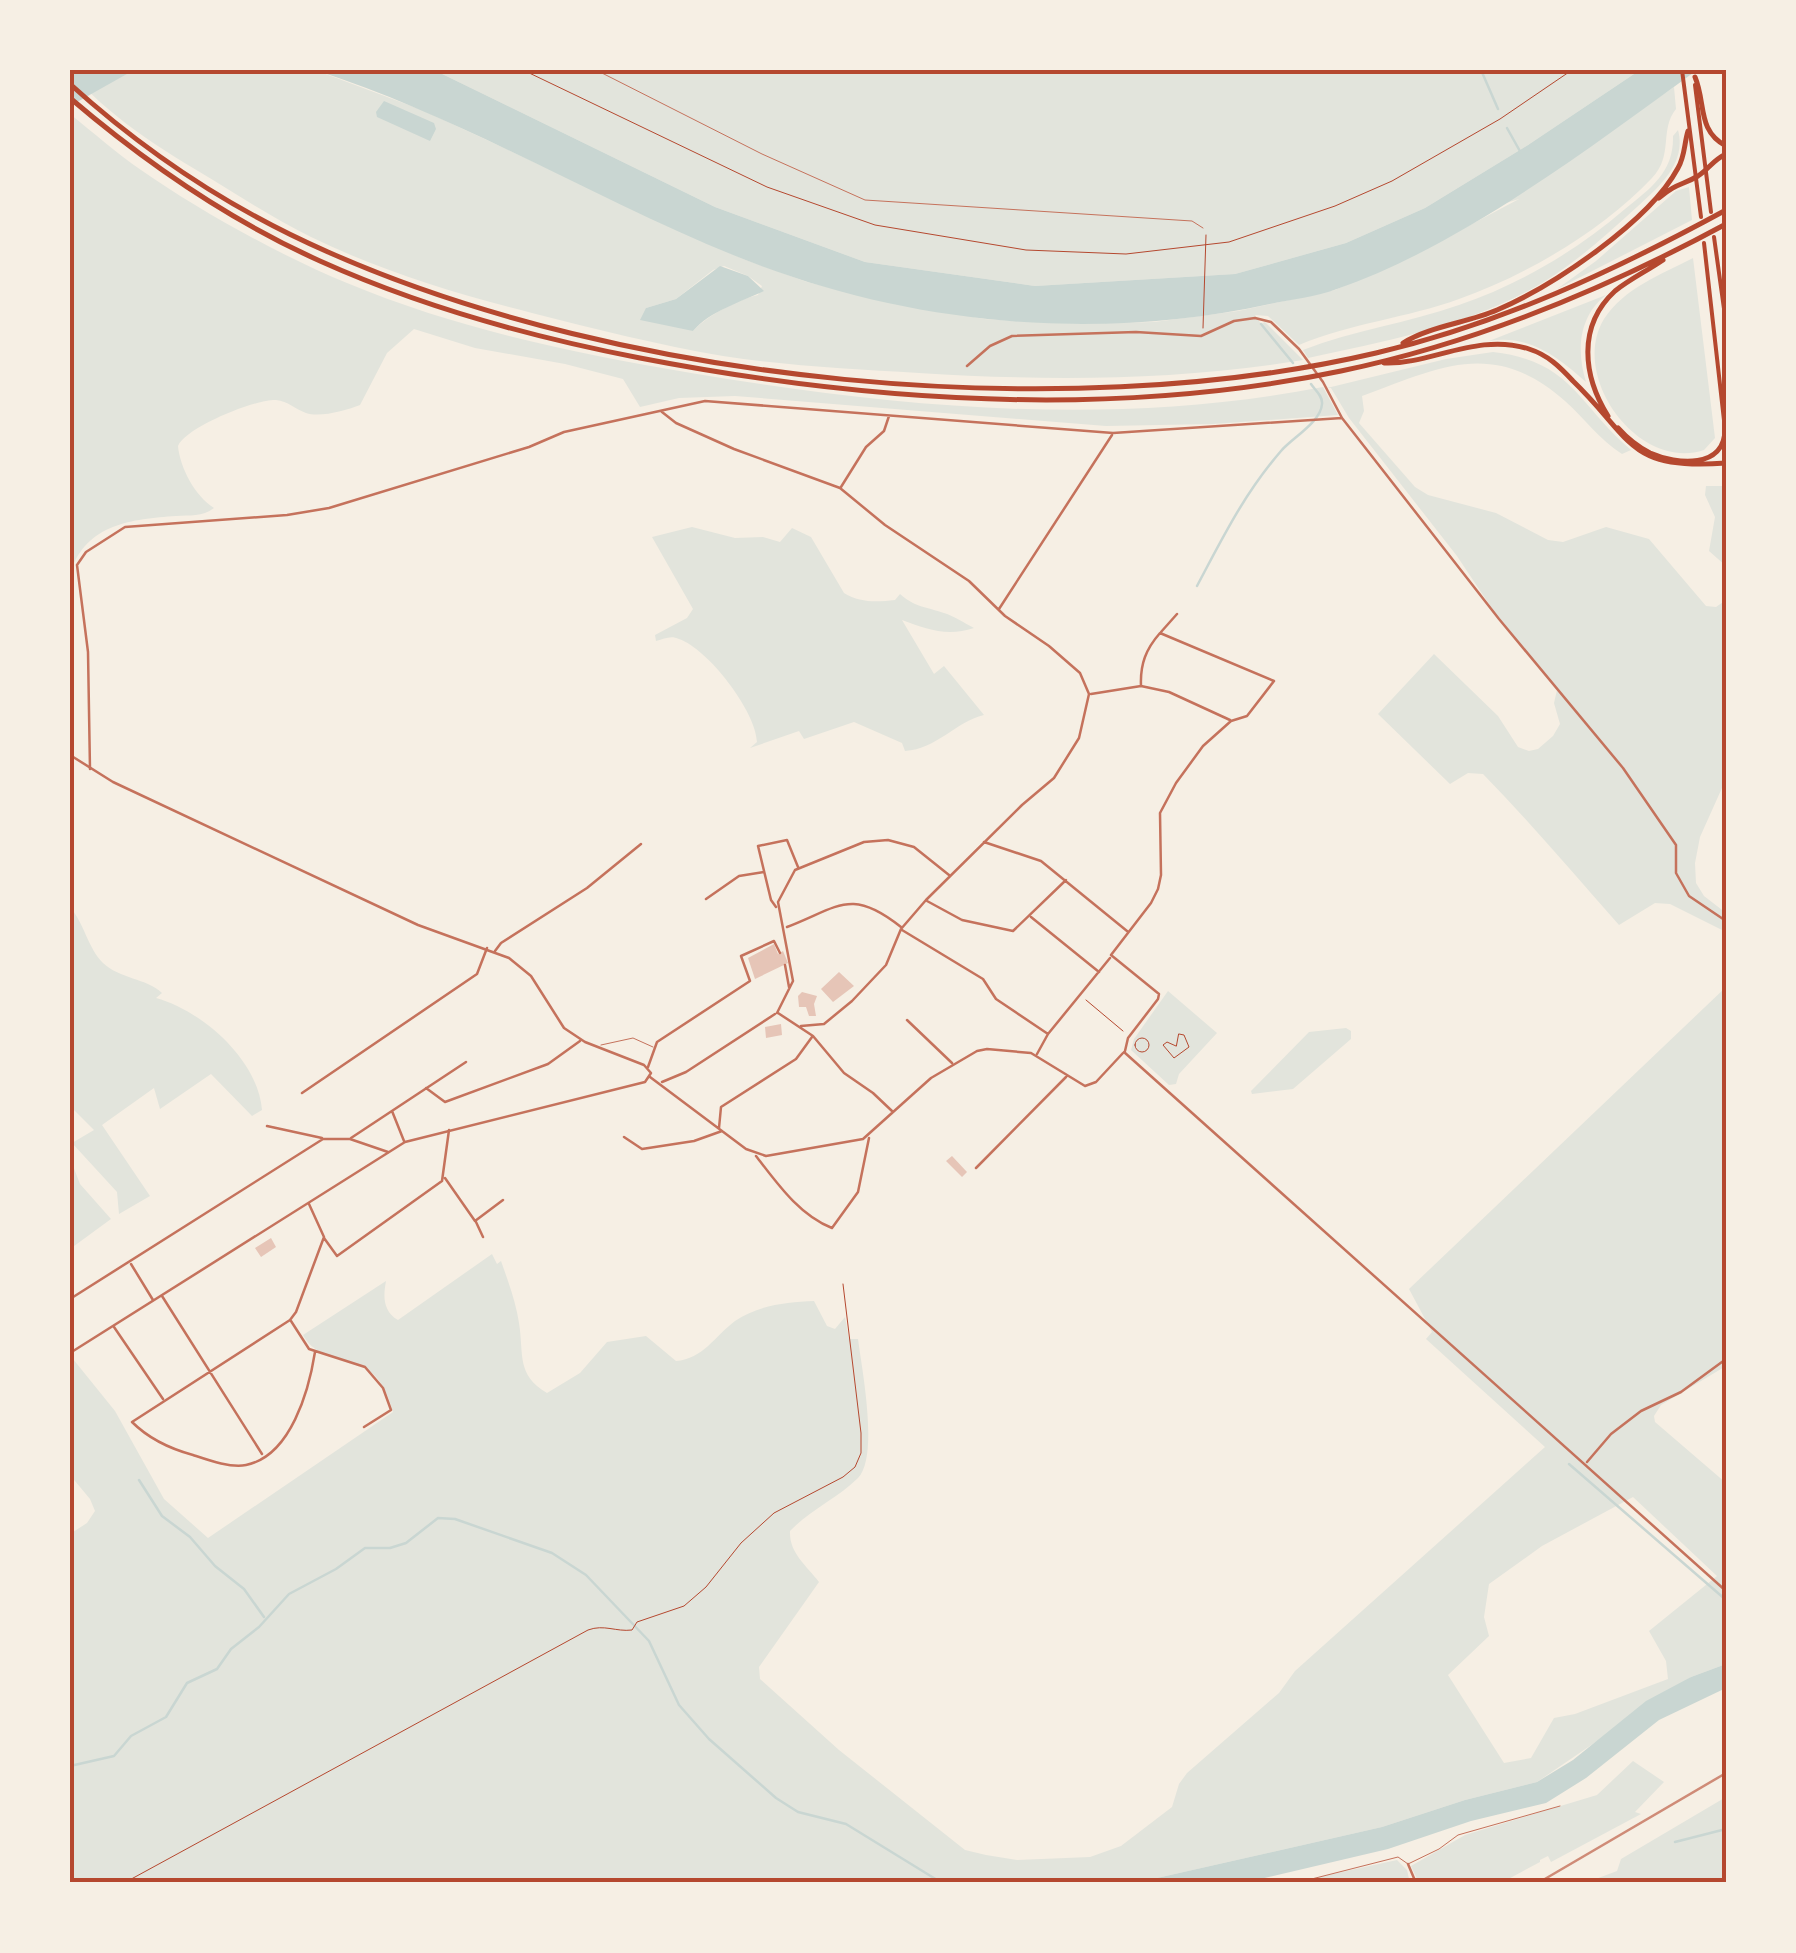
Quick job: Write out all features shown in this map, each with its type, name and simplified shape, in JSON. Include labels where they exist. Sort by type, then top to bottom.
[{"type":"highway","points":[[1694,74],[1702,126],[1726,146]]},
{"type":"highway","points":[[70,84],[204,186],[324,251],[425,292],[592,337],[784,371],[906,383],[1122,387],[1286,371],[1336,361],[1396,348],[1490,319],[1572,288],[1726,210]]},
{"type":"highway","points":[[70,98],[199,195],[321,261],[419,300],[600,350],[782,382],[904,394],[1125,397],[1342,371],[1454,342],[1539,312],[1678,250]]},
{"type":"highway","points":[[1638,215],[1676,172],[1688,131]]},
{"type":"highway","points":[[1396,348],[1531,294],[1586,258],[1674,186],[1696,179],[1715,159],[1726,154]]},
{"type":"highway","points":[[1725,428],[1721,448],[1703,460],[1678,460],[1650,453],[1614,424],[1597,396],[1587,353],[1592,324],[1606,300],[1627,282],[1726,224]]},
{"type":"highway","points":[[1376,363],[1394,364],[1450,349],[1518,346],[1554,363],[1590,398],[1620,436],[1639,451],[1680,464],[1726,463]]},
{"type":"main road","points":[[1682,70],[1701,217]]},
{"type":"main road","points":[[1702,126],[1711,212]]},
{"type":"main road","points":[[1714,237],[1726,323]]},
{"type":"main road","points":[[1704,243],[1725,428]]},
{"type":"street","points":[[967,366],[990,346],[1012,336],[1136,332],[1201,336],[1234,321],[1255,318],[1271,322],[1315,371],[1342,418],[1499,619],[1623,768],[1676,846],[1676,873],[1689,896],[1726,920]]},
{"type":"street","points":[[90,768],[88,652],[78,566],[86,552],[114,532],[135,524],[286,515],[329,508],[529,448],[564,432],[705,401],[1113,433],[1342,418]]},
{"type":"street","points":[[658,410],[734,449],[840,488],[885,525],[969,581],[998,610],[1049,646],[1080,673],[1089,694],[1079,738],[1059,773],[926,900],[902,928],[886,965],[852,1002],[824,1024],[801,1026]]},
{"type":"street","points":[[840,488],[866,447],[884,431],[890,416]]},
{"type":"street","points":[[998,610],[1113,433]]},
{"type":"street","points":[[1141,686],[1144,656],[1177,614]]},
{"type":"street","points":[[1036,1056],[1048,1034],[1158,890],[1160,813],[1190,762],[1215,733],[1247,716],[1274,681],[1160,633]]},
{"type":"street","points":[[1089,694],[1141,686],[1169,692],[1232,721]]},
{"type":"street","points":[[70,755],[418,924],[495,951],[528,973],[558,1022],[582,1040],[648,1068]]},
{"type":"street","points":[[661,1082],[686,1072],[777,1013],[793,981],[785,928],[771,900],[758,846],[787,840],[799,868]]},
{"type":"street","points":[[778,910],[784,888],[799,868],[833,858],[864,842],[888,840],[914,847],[949,876]]},
{"type":"street","points":[[984,842],[1038,860],[1128,932]]},
{"type":"street","points":[[495,951],[587,888],[641,844]]},
{"type":"street","points":[[706,899],[738,876],[766,872]]},
{"type":"street","points":[[926,900],[962,920],[1010,931],[1066,880]]},
{"type":"street","points":[[785,928],[853,902],[878,908],[982,979],[996,999],[1048,1034]]},
{"type":"street","points":[[1030,916],[1099,972]]},
{"type":"street","points":[[650,1077],[652,1047],[750,980],[741,956],[774,941],[780,953]]},
{"type":"street","points":[[302,1093],[477,974],[487,948]]},
{"type":"street","points":[[755,1155],[782,1155],[843,1145],[870,1135],[952,1064],[987,1048],[1036,1056],[1085,1086],[1092,1085],[1124,1052],[1128,1038],[1159,994],[1112,955]]},
{"type":"street","points":[[785,965],[789,989]]},
{"type":"street","points":[[777,1013],[813,1036],[844,1073],[893,1112]]},
{"type":"street","points":[[908,1020],[952,1064]]},
{"type":"street","points":[[721,1129],[722,1107],[796,1059],[813,1036]]},
{"type":"street","points":[[426,1088],[445,1102],[548,1064],[582,1040]]},
{"type":"street","points":[[1124,1052],[1726,1591]]},
{"type":"street","points":[[350,1139],[466,1062]]},
{"type":"street","points":[[976,1168],[1067,1076]]},
{"type":"street","points":[[650,1077],[755,1155],[795,1202],[820,1224],[832,1228],[858,1192],[870,1135]]},
{"type":"street","points":[[71,1350],[405,1142],[640,1083],[650,1077]]},
{"type":"street","points":[[392,1111],[405,1142]]},
{"type":"street","points":[[267,1126],[323,1139],[350,1139],[388,1152]]},
{"type":"street","points":[[624,1138],[642,1149],[694,1141],[721,1129]]},
{"type":"street","points":[[308,1202],[324,1237],[338,1256],[444,1177],[449,1130]]},
{"type":"street","points":[[70,1299],[323,1139]]},
{"type":"street","points":[[444,1177],[483,1236]]},
{"type":"street","points":[[475,1221],[503,1200]]},
{"type":"street","points":[[315,1352],[297,1415],[279,1444],[244,1465],[207,1460],[156,1440],[132,1422],[290,1320],[324,1237]]},
{"type":"street","points":[[129,1262],[154,1301]]},
{"type":"street","points":[[162,1296],[263,1456]]},
{"type":"street","points":[[290,1320],[309,1350],[365,1368],[383,1388],[392,1410],[364,1427]]},
{"type":"street","points":[[114,1326],[164,1400]]},
{"type":"street","points":[[1586,1463],[1611,1434],[1642,1411],[1681,1392],[1726,1360]]},
{"type":"street","points":[[1408,1864],[1416,1883]]},
{"type":"lane","points":[[596,70],[826,186],[865,200],[1192,221],[1203,228]]},
{"type":"lane","points":[[598,1047],[633,1038],[652,1047]]},
{"type":"lane","points":[[1296,1883],[1398,1857],[1408,1864],[1439,1849],[1458,1834],[1560,1806]]},
{"type":"path","points":[[1207,245],[1229,242],[1335,206],[1392,181],[1500,119],[1572,70]]},
{"type":"path","points":[[1201,336],[1207,245],[1203,228]]},
{"type":"path","points":[[1080,995],[1128,1038]]},
{"type":"path","points":[[1182,1033],[1189,1048],[1172,1058],[1163,1044],[1178,1045],[1178,1035],[1182,1033]]},
{"type":"path","points":[[124,1883],[588,1630],[606,1626],[621,1631],[684,1606],[774,1513],[844,1477],[855,1467],[861,1453],[861,1434],[844,1284]]},
{"type":"shaded area","points":[[70,70],[315,70],[422,110],[743,259],[807,282],[984,319],[1074,324],[1154,322],[1238,311],[1335,290],[1408,258],[1519,199],[1503,204],[1674,87],[1676,109],[1668,125],[1659,169],[1632,197],[1563,249],[1485,289],[1439,306],[1299,345],[1268,316],[1255,315],[1303,360],[1159,375],[1015,377],[821,367],[723,356],[603,331],[447,290],[364,261],[286,224],[155,144],[84,87]],"holes":[[[724,266],[762,286],[758,295],[723,309],[693,331],[646,308],[676,299]]]},
{"type":"shaded area","points":[[70,70],[134,70],[70,106]]},
{"type":"shaded area","points":[[315,70],[434,70],[715,207],[865,262],[1035,286],[1235,274],[1346,243],[1425,208],[1640,70],[1697,70],[1524,192],[1384,270],[1321,294],[1204,316],[1071,324],[937,312],[806,281],[689,236],[424,112]]},
{"type":"shaded area","points":[[434,70],[1640,70],[1425,208],[1346,243],[1235,274],[1035,286],[865,262],[715,207]]},
{"type":"shaded area","points":[[384,101],[434,123],[436,129],[430,141],[377,117]]},
{"type":"shaded area","points":[[70,114],[123,157],[188,201],[296,260],[431,314],[516,338],[691,373],[927,404],[1086,410],[1165,407],[1323,387],[1338,415],[1213,424],[1106,426],[735,396],[679,398],[640,407],[623,379],[475,348],[414,329],[387,353],[360,405],[312,414],[288,403],[266,401],[194,431],[178,446],[179,454],[195,489],[214,508],[200,514],[143,519],[113,527],[88,543],[71,571]]},
{"type":"shaded area","points":[[1678,130],[1680,142],[1675,164],[1662,183],[1572,263],[1543,282],[1502,304],[1421,332],[1308,358],[1303,350],[1459,305],[1546,265],[1587,239],[1652,186],[1670,160],[1673,136]]},
{"type":"shaded area","points":[[1689,187],[1692,220],[1557,289],[1596,261],[1676,191]]},
{"type":"shaded area","points":[[1693,258],[1715,438],[1704,450],[1679,453],[1656,447],[1634,433],[1616,414],[1596,367],[1596,342],[1604,319],[1622,299]]},
{"type":"shaded area","points":[[720,266],[748,276],[764,291],[717,312],[693,331],[640,320],[646,308],[676,299]]},
{"type":"shaded area","points":[[1606,295],[1590,313],[1582,334],[1586,382],[1554,356],[1530,344],[1489,341]]},
{"type":"shaded area","points":[[1493,352],[1519,357],[1557,375],[1631,450],[1622,454],[1539,382],[1490,364],[1442,368],[1362,396],[1364,411],[1359,423],[1415,487],[1428,495],[1496,513],[1548,540],[1563,542],[1606,527],[1649,539],[1706,606],[1716,607],[1726,600],[1726,779],[1700,837],[1695,863],[1696,883],[1704,896],[1726,913],[1726,932],[1670,904],[1655,903],[1619,925],[1483,774],[1468,773],[1450,784],[1378,714],[1434,654],[1498,716],[1518,747],[1538,749],[1560,724],[1554,703],[1557,690],[1499,619],[1457,556],[1349,418],[1331,388],[1327,388],[1446,359]]},
{"type":"shaded area","points":[[1706,486],[1726,486],[1726,566],[1709,551],[1715,517],[1705,495]]},
{"type":"shaded area","points":[[692,527],[735,538],[763,537],[780,542],[792,528],[811,537],[844,593],[875,601],[895,600],[900,594],[974,628],[946,632],[902,620],[934,674],[944,666],[984,715],[927,746],[905,751],[902,743],[854,722],[804,739],[799,731],[750,748],[757,742],[755,729],[740,698],[716,668],[679,639],[656,641],[655,635],[687,618],[693,609],[652,537]]},
{"type":"shaded area","points":[[70,907],[103,963],[156,988],[162,993],[156,998],[192,1014],[225,1040],[250,1073],[262,1110],[252,1116],[211,1074],[160,1109],[154,1088],[102,1125],[150,1196],[119,1214],[117,1192],[72,1143],[94,1130],[70,1106]]},
{"type":"shaded area","points":[[1726,987],[1726,1366],[1661,1405],[1654,1416],[1655,1422],[1726,1483],[1726,1664],[1691,1677],[1537,1782],[1382,1827],[1135,1883],[70,1883],[70,1534],[87,1523],[95,1511],[70,1475],[73,1359],[115,1411],[164,1499],[208,1538],[393,1412],[374,1375],[362,1366],[312,1347],[303,1335],[386,1281],[385,1303],[398,1320],[492,1254],[497,1264],[501,1261],[514,1299],[526,1371],[547,1393],[580,1373],[607,1342],[646,1336],[676,1361],[694,1356],[735,1321],[754,1311],[814,1301],[827,1326],[835,1329],[845,1317],[849,1339],[858,1339],[867,1412],[867,1451],[858,1478],[790,1531],[795,1552],[819,1582],[759,1667],[760,1679],[839,1750],[965,1850],[1017,1860],[1090,1857],[1121,1846],[1172,1807],[1187,1773],[1545,1447],[1426,1339],[1432,1332],[1409,1289]],"holes":[[[1633,1497],[1717,1576],[1649,1631],[1666,1661],[1668,1679],[1575,1714],[1554,1718],[1531,1758],[1504,1763],[1448,1675],[1489,1636],[1484,1617],[1489,1584],[1542,1546]]]},
{"type":"shaded area","points":[[1168,991],[1217,1033],[1179,1074],[1176,1084],[1169,1085],[1131,1050],[1134,1039]]},
{"type":"shaded area","points":[[1346,1028],[1351,1031],[1351,1039],[1293,1089],[1252,1094],[1309,1032]]},
{"type":"shaded area","points":[[70,1158],[80,1184],[111,1219],[70,1249]]},
{"type":"shaded area","points":[[1726,1664],[1726,1688],[1659,1720],[1586,1778],[1546,1803],[1471,1821],[1388,1849],[1243,1883],[1135,1883],[1382,1827],[1537,1782],[1573,1760],[1646,1701]]},
{"type":"shaded area","points":[[1633,1761],[1664,1782],[1635,1812],[1641,1814],[1551,1862],[1548,1856],[1501,1883],[1419,1883],[1411,1866],[1465,1835],[1597,1795]]},
{"type":"shaded area","points":[[1726,1797],[1726,1883],[1585,1883],[1617,1871],[1621,1859]]},
{"type":"shaded area","points":[[1397,1860],[1407,1870],[1410,1883],[1291,1883]]},
{"type":"building","points":[[774,944],[778,954],[783,951],[788,963],[755,979],[748,958]]},
{"type":"building","points":[[839,972],[854,986],[833,1002],[821,989]]},
{"type":"building","points":[[802,992],[817,996],[816,1016],[809,1016],[806,1007],[799,1007],[798,996]]},
{"type":"building","points":[[781,1024],[782,1035],[766,1038],[765,1027]]},
{"type":"building","points":[[952,1156],[967,1172],[962,1177],[946,1161]]},
{"type":"building","points":[[271,1238],[276,1247],[261,1257],[255,1248]]},
{"type":"waterway","points":[[1481,70],[1498,109]]},
{"type":"waterway","points":[[1507,128],[1521,153]]},
{"type":"waterway","points":[[1261,324],[1293,363]]},
{"type":"waterway","points":[[1197,586],[1256,483],[1320,411],[1321,398],[1311,384]]},
{"type":"waterway","points":[[1569,1464],[1726,1600]]},
{"type":"waterway","points":[[139,1480],[162,1516],[244,1589],[264,1617]]},
{"type":"waterway","points":[[70,1766],[114,1756],[131,1736],[166,1717],[187,1683],[217,1669],[231,1649],[259,1627],[289,1594],[365,1548],[390,1548],[406,1543],[438,1518],[455,1519],[552,1553],[586,1575],[649,1641],[679,1705],[709,1739],[776,1798],[798,1812],[846,1824],[942,1883]]},
{"type":"waterway","points":[[1675,1842],[1726,1829]]},
{"type":"railway","points":[[1538,1883],[1726,1773]]}]
